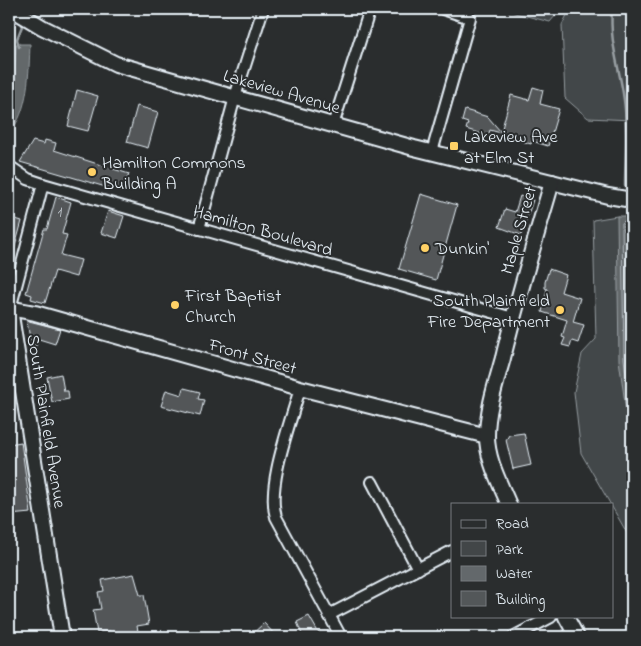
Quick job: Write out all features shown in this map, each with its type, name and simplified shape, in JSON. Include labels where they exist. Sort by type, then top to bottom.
[{"type":"main road","name":"Lakeview Avenue","points":[[12,9],[42,27],[116,64],[432,152],[632,200]]},
{"type":"main road","name":"Maple Street","points":[[508,503],[492,466],[487,436],[490,408],[512,318],[552,182]]},
{"type":"main road","name":"Front Street","points":[[9,308],[35,313],[300,388],[487,436]]},
{"type":"main road","name":"South Plainfield Avenue","points":[[9,308],[62,637]]},
{"type":"main road","points":[[567,618],[577,637]]},
{"type":"street","points":[[199,229],[235,97],[263,9]]},
{"type":"street","points":[[333,125],[370,9]]},
{"type":"street","points":[[432,152],[470,18],[443,9]]},
{"type":"street","name":"Hamilton Boulevard","points":[[9,166],[28,179],[43,184],[512,318]]},
{"type":"street","name":"South Plainfield Avenue","points":[[9,308],[43,184]]},
{"type":"street","points":[[300,388],[274,483],[272,506],[276,517],[341,637]]},
{"type":"street","points":[[372,482],[418,569]]},
{"type":"street","points":[[329,615],[451,552]]},
{"type":"street","points":[[513,637],[549,618]]},
{"type":"green space","points":[[499,9],[561,9],[550,22]]},
{"type":"green space","points":[[570,9],[632,9],[632,120],[588,118],[565,98],[562,25]]},
{"type":"green space","points":[[617,216],[632,218],[632,536],[627,533],[614,510],[614,503],[610,503],[581,453],[574,392],[582,354],[596,339],[593,220]]},
{"type":"water","points":[[16,44],[30,44],[27,91],[21,114],[16,125],[9,133],[10,111]]},
{"type":"water","points":[[617,216],[631,216],[632,222],[632,435],[628,425],[619,360]]},
{"type":"building","points":[[533,87],[543,90],[540,104],[559,109],[548,146],[532,141],[531,144],[521,141],[522,139],[490,130],[488,136],[466,129],[468,123],[462,121],[465,110],[488,117],[501,132],[511,95],[529,100]]},
{"type":"building","points":[[77,90],[98,96],[88,131],[68,126]]},
{"type":"building","points":[[137,106],[158,112],[148,148],[127,142]]},
{"type":"building","points":[[45,140],[56,143],[54,150],[129,174],[123,192],[20,162],[33,141],[44,144]]},
{"type":"building","name":"Dunkin'","points":[[421,194],[457,205],[436,280],[399,269]]},
{"type":"building","points":[[520,196],[533,200],[521,235],[499,227],[505,209],[515,212]]},
{"type":"building","points":[[56,197],[71,202],[62,234],[67,235],[61,255],[81,260],[76,277],[55,271],[45,303],[31,299],[32,295],[26,293],[44,229],[47,229]]},
{"type":"building","points":[[108,211],[124,216],[117,238],[101,233]]},
{"type":"building","points":[[9,217],[22,221],[11,261],[9,261]]},
{"type":"building","name":"South Plainfield Fire Department","points":[[549,269],[566,275],[561,292],[580,298],[573,322],[584,325],[578,343],[572,341],[570,347],[562,345],[565,338],[562,337],[567,320],[542,312],[547,289],[545,288],[545,282]]},
{"type":"building","points":[[27,322],[60,329],[55,344],[39,339],[36,346],[31,344]]},
{"type":"building","points":[[61,374],[64,391],[68,391],[69,399],[52,402],[47,377]]},
{"type":"building","points":[[184,388],[200,392],[198,399],[204,400],[200,416],[161,406],[166,390],[182,395]]},
{"type":"building","points":[[524,433],[531,465],[513,469],[506,440],[509,435]]},
{"type":"building","points":[[21,442],[31,513],[9,515],[9,444]]},
{"type":"building","points":[[134,574],[140,595],[144,595],[149,624],[137,626],[139,637],[111,637],[110,631],[97,633],[93,610],[101,609],[98,592],[104,591],[102,580]]},
{"type":"building","points":[[309,616],[321,637],[303,637],[297,622]]},
{"type":"building","points":[[264,623],[277,637],[249,637]]},
{"type":"waterway","points":[[612,9],[613,44],[625,111],[625,186]]},
{"type":"waterway","points":[[19,47],[17,39],[24,21]]},
{"type":"place","name":"Lakeview Ave at Elm St","points":[[454,146]]},
{"type":"place","name":"Hamilton Commons Building A","points":[[92,172]]},
{"type":"place","name":"Dunkin'","points":[[425,248]]},
{"type":"place","name":"First Baptist Church","points":[[175,305]]},
{"type":"place","name":"South Plainfield Fire Department","points":[[560,310]]}]
